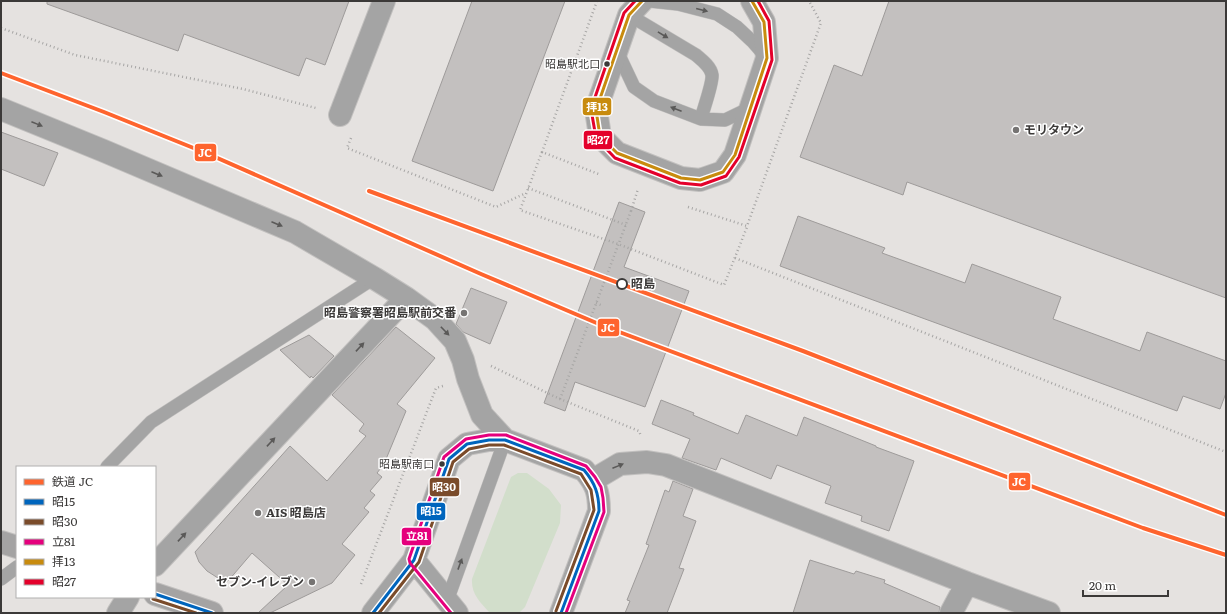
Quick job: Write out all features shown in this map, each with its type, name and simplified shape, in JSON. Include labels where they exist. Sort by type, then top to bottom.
[{"type":"main road","points":[[1,542],[16,547]]},
{"type":"main road","points":[[156,594],[212,613]]},
{"type":"street","points":[[340,115],[384,1]]},
{"type":"street","points":[[636,8],[616,51],[596,110],[600,136],[616,153],[681,178],[700,180],[723,172],[736,155],[767,58],[764,22],[752,1]]},
{"type":"street","points":[[1,110],[104,151],[295,232],[406,298],[435,319],[456,341],[468,379],[482,414],[505,440]]},
{"type":"street","points":[[156,564],[406,298]]},
{"type":"street","points":[[373,613],[414,560],[449,459],[467,444],[489,440],[505,440],[584,470],[593,480],[599,496],[599,511],[561,613]]},
{"type":"street","points":[[593,480],[620,464],[647,462],[666,465],[967,583],[1049,613]]},
{"type":"street","points":[[414,560],[452,607]]},
{"type":"street","points":[[951,613],[967,583]]},
{"type":"street","points":[[544,613],[551,608],[572,586]]},
{"type":"street","points":[[118,613],[127,598]]},
{"type":"lane","points":[[650,1],[678,4],[717,14],[737,27],[767,58]]},
{"type":"lane","points":[[636,8],[705,63],[712,75],[709,92],[701,118]]},
{"type":"lane","points":[[616,51],[634,87],[654,100],[701,118],[726,120],[752,107]]},
{"type":"lane","points":[[108,466],[152,422],[374,278]]},
{"type":"lane","points":[[452,607],[505,440]]},
{"type":"lane","points":[[1,579],[16,568]]},
{"type":"path","points":[[1,28],[75,55],[243,89],[340,115]]},
{"type":"path","points":[[354,134],[347,148],[496,207],[526,193]]},
{"type":"path","points":[[542,152],[520,210],[618,244],[724,285],[747,226]]},
{"type":"path","points":[[560,399],[626,225],[640,183]]},
{"type":"path","points":[[528,188],[626,225]]},
{"type":"path","points":[[735,258],[1226,452]]},
{"type":"path","points":[[596,303],[603,306]]},
{"type":"path","points":[[485,363],[560,399],[639,431]]},
{"type":"path","points":[[360,588],[436,388],[448,384]]},
{"type":"green space","points":[[518,473],[527,473],[549,489],[561,505],[560,523],[525,607],[519,613],[490,613],[475,593],[472,579],[511,477]]},
{"type":"building","points":[[47,1],[349,1],[325,65],[306,58],[299,76],[184,34],[178,51],[47,4]]},
{"type":"building","points":[[472,1],[565,1],[493,191],[412,161]]},
{"type":"building","points":[[889,1],[1226,1],[1226,298],[907,182],[903,195],[800,157],[834,65],[862,76]]},
{"type":"building","points":[[1,132],[58,153],[44,186],[1,169]]},
{"type":"building","points":[[619,202],[645,212],[624,267],[689,291],[645,407],[575,382],[565,411],[544,403]]},
{"type":"building","points":[[798,216],[885,248],[882,253],[965,283],[972,264],[1061,297],[1053,319],[1140,351],[1147,332],[1226,361],[1226,393],[1220,409],[1183,396],[1177,411],[780,266]]},
{"type":"building","points":[[471,288],[507,302],[490,344],[463,332],[456,324]]},
{"type":"building","points":[[396,327],[435,358],[397,404],[406,411],[384,464],[377,473],[382,477],[370,491],[375,495],[364,508],[369,512],[342,544],[355,555],[332,583],[270,613],[258,613],[288,585],[252,553],[228,581],[218,578],[207,571],[199,562],[195,552],[290,446],[327,481],[366,436],[359,431],[364,424],[332,395]]},
{"type":"building","points":[[309,335],[334,356],[313,378],[311,376],[310,378],[280,350]]},
{"type":"building","points":[[661,400],[694,413],[693,415],[738,434],[746,415],[797,436],[804,417],[914,461],[889,531],[861,521],[862,516],[825,503],[831,486],[777,465],[771,479],[721,458],[716,470],[682,458],[690,439],[652,424]]},
{"type":"building","points":[[673,481],[693,489],[683,516],[696,521],[679,568],[684,569],[667,613],[625,613],[630,601],[627,600],[649,545],[646,544],[665,490],[669,492]]},
{"type":"building","points":[[810,560],[854,574],[856,571],[885,580],[884,583],[940,607],[939,613],[793,613]]},
{"type":"rail line","name":"JC","points":[[1,73],[206,153],[481,274],[606,327],[1143,528],[1226,555]]},
{"type":"rail line","name":"JC","points":[[369,191],[803,351],[1226,515]]},
{"type":"transit line","name":"昭27","points":[[635,1],[624,13],[591,109],[596,138],[615,158],[680,183],[701,185],[726,176],[739,157],[772,60],[769,21],[758,1]]},
{"type":"transit line","name":"拝13","points":[[642,1],[629,15],[596,110],[600,136],[617,153],[681,178],[700,180],[723,172],[735,155],[767,58],[764,22],[752,1]]},
{"type":"transit line","name":"立81","points":[[451,613],[410,563],[409,559],[444,457],[466,439],[489,435],[506,435],[586,466],[601,487],[604,512],[566,613]]},
{"type":"transit line","name":"昭15","points":[[373,613],[414,560],[449,459],[467,444],[489,440],[505,440],[584,470],[596,489],[599,511],[561,613]]},
{"type":"transit line","name":"昭30","points":[[379,613],[419,562],[453,462],[469,449],[489,445],[504,445],[581,474],[591,490],[594,510],[556,611]]},
{"type":"transit line","name":"昭15","points":[[156,594],[212,613]]},
{"type":"transit line","name":"昭30","points":[[153,599],[196,613]]},
{"type":"place","name":"昭島駅北口","points":[[607,64]]},
{"type":"place","name":"モリタウン","points":[[1016,130]]},
{"type":"place","name":"昭島","points":[[622,284]]},
{"type":"place","name":"昭島警察署昭島駅前交番","points":[[464,313]]},
{"type":"place","name":"昭島駅南口","points":[[442,464]]},
{"type":"place","name":"AIS 昭島店","points":[[258,513]]},
{"type":"place","name":"セブン-イレブン","points":[[312,582]]}]
